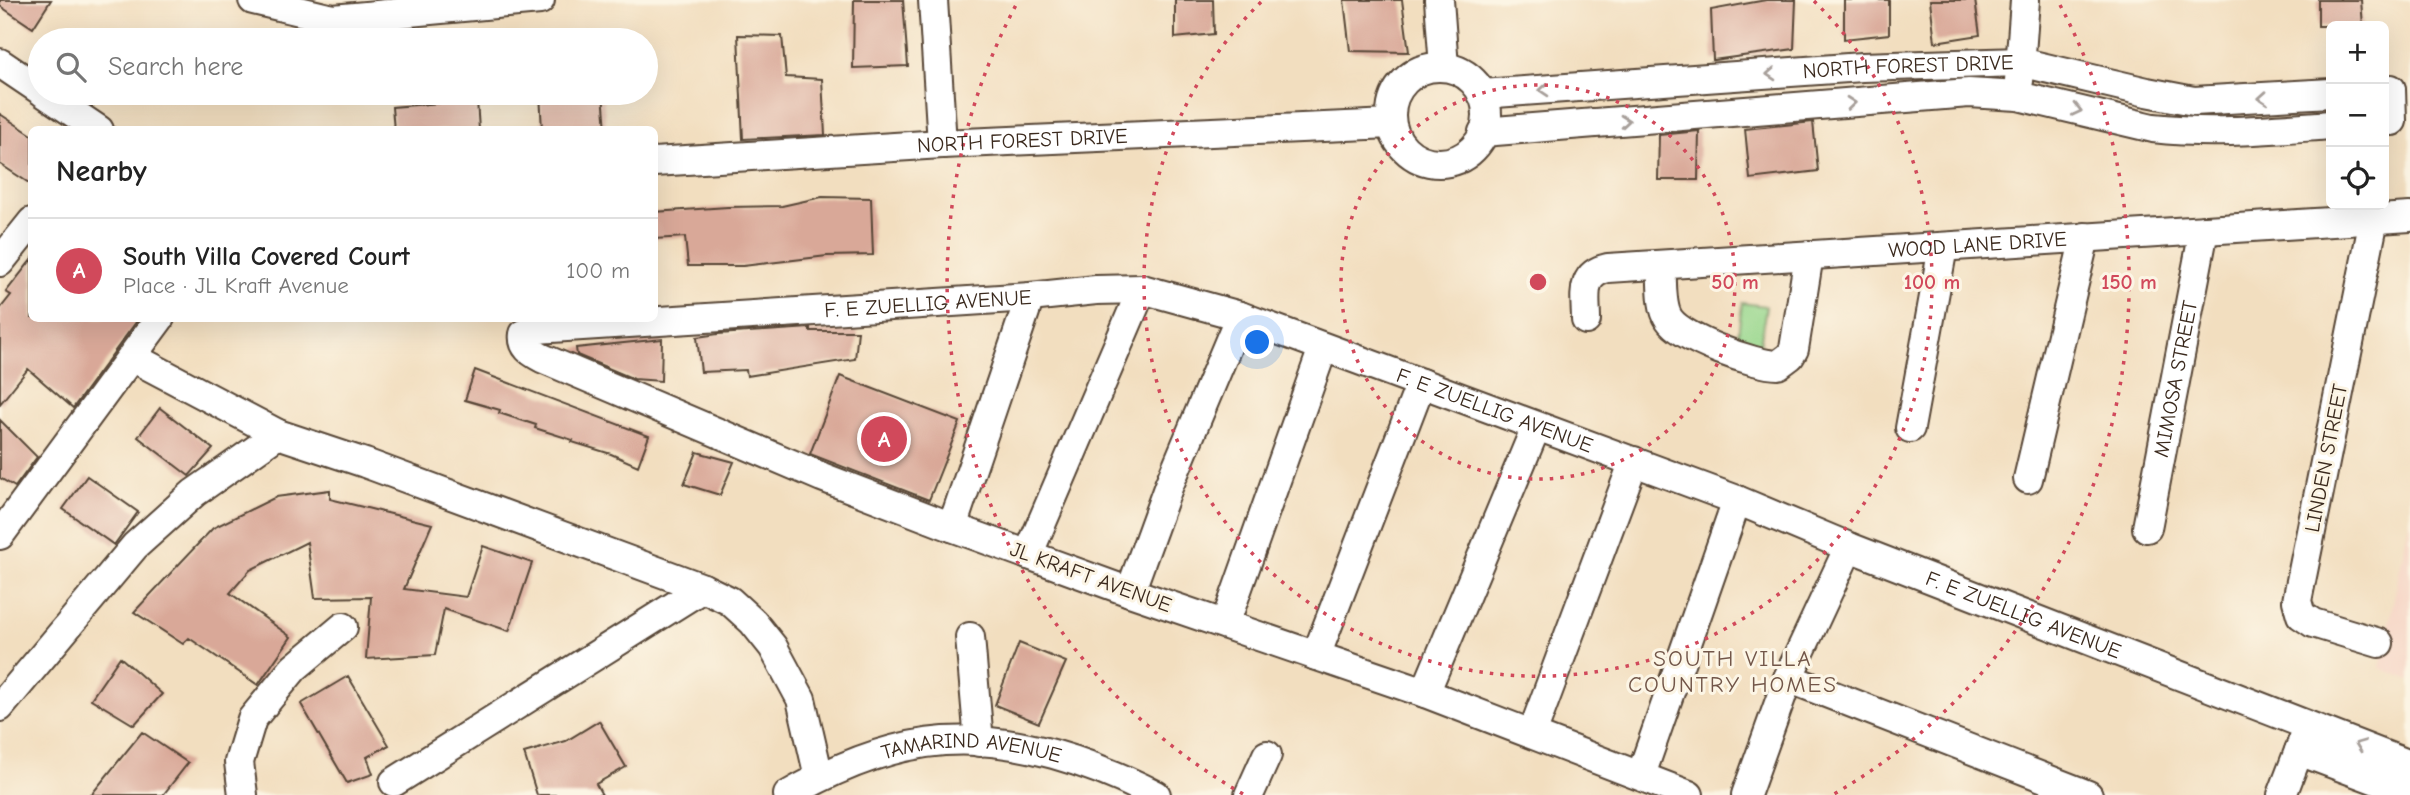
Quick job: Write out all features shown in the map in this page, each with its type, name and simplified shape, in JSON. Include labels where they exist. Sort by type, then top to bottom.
[{"type":"street","points":[[253,0],[333,19],[540,0]]},
{"type":"street","points":[[933,0],[942,144]]},
{"type":"street","points":[[1439,0],[1444,67]]},
{"type":"street","points":[[2018,96],[2025,0]]},
{"type":"street","name":"NORTH FOREST DRIVE","points":[[1482,94],[1862,67],[2020,62],[2194,102],[2326,93]]},
{"type":"street","points":[[0,63],[28,82]]},
{"type":"street","points":[[1444,67],[1453,69],[1471,79],[1482,94],[1486,107],[1483,132],[1464,156],[1444,163],[1434,163],[1414,156],[1399,143],[1391,124],[1392,101],[1403,82],[1422,70],[1444,67]]},
{"type":"street","points":[[2395,88],[2395,121]]},
{"type":"street","name":"NORTH FOREST DRIVE","points":[[1483,132],[1969,93],[2018,96],[2153,128],[2174,130],[2217,132],[2326,125]]},
{"type":"street","points":[[62,105],[93,126]]},
{"type":"street","name":"NORTH FOREST DRIVE","points":[[658,162],[942,144],[1391,124]]},
{"type":"street","name":"WOOD LANE DRIVE","points":[[1586,320],[1586,286],[1593,274],[1608,268],[2410,217]]},
{"type":"street","name":"LINDEN STREET","points":[[2374,219],[2297,601],[2301,615],[2313,623],[2379,643]]},
{"type":"street","points":[[0,262],[28,227]]},
{"type":"street","name":"MIMOSA STREET","points":[[2147,528],[2204,230]]},
{"type":"street","points":[[2028,479],[2085,237]]},
{"type":"street","points":[[1910,428],[1943,247]]},
{"type":"street","points":[[1661,265],[1665,309],[1668,318],[1682,332],[1700,342],[1758,362],[1778,365],[1790,356],[1797,339],[1809,255]]},
{"type":"street","points":[[1028,555],[1142,289]]},
{"type":"street","name":"F. E ZUELLIG AVENUE","points":[[658,321],[1142,289],[1240,316],[1737,500],[2304,738],[2400,789],[2410,788]]},
{"type":"street","points":[[952,527],[1031,297]]},
{"type":"street","points":[[1130,592],[1170,485],[1240,316]]},
{"type":"street","points":[[0,535],[157,322]]},
{"type":"street","name":"F. E ZUELLIG AVENUE","points":[[536,329],[644,322]]},
{"type":"street","name":"JL KRAFT AVENUE","points":[[536,329],[524,334],[523,340],[526,347],[542,358],[822,477],[1130,592],[1425,693],[1689,795]]},
{"type":"street","points":[[1225,624],[1323,348]]},
{"type":"street","points":[[132,357],[278,434],[378,468],[703,588],[730,601],[753,622],[773,647],[801,699],[819,777]]},
{"type":"street","points":[[1317,656],[1421,383]]},
{"type":"street","points":[[1425,693],[1536,427]]},
{"type":"street","points":[[0,708],[135,546],[194,493],[278,434]]},
{"type":"street","points":[[1532,734],[1634,461]]},
{"type":"street","points":[[1641,775],[1737,500]]},
{"type":"street","points":[[1746,795],[1788,678],[1849,547]]},
{"type":"street","points":[[394,782],[703,588]]},
{"type":"street","points":[[243,795],[239,762],[252,719],[293,668],[343,626]]},
{"type":"street","points":[[970,637],[979,741]]},
{"type":"street","points":[[1788,678],[2088,795]]},
{"type":"street","points":[[2282,795],[2304,738]]},
{"type":"street","name":"F. E ZUELLIG AVENUE","points":[[2304,738],[2410,765]]},
{"type":"street","name":"TAMARIND AVENUE","points":[[788,795],[819,777],[864,759],[903,748],[944,741],[979,741],[1018,746],[1067,758],[1156,795]]},
{"type":"street","points":[[1249,795],[1266,755]]},
{"type":"shaded area","points":[[2410,518],[2410,680],[2380,668]]},
{"type":"green space","points":[[1742,303],[1766,306],[1760,346],[1737,343]]},
{"type":"building","points":[[0,0],[51,0],[33,28],[0,6]]},
{"type":"building","points":[[854,0],[903,0],[908,66],[853,68]]},
{"type":"building","points":[[1175,0],[1213,0],[1214,34],[1175,38]]},
{"type":"building","points":[[1344,0],[1402,0],[1409,52],[1350,51]]},
{"type":"building","points":[[1766,0],[1796,0],[1794,49],[1713,60],[1711,10]]},
{"type":"building","points":[[1844,0],[1889,0],[1889,34],[1844,39]]},
{"type":"building","points":[[1930,0],[1975,0],[1980,35],[1935,42]]},
{"type":"building","points":[[2318,0],[2361,0],[2363,21],[2326,21],[2326,26],[2318,26]]},
{"type":"building","points":[[738,35],[782,36],[786,77],[822,79],[825,135],[743,139]]},
{"type":"building","points":[[477,105],[479,126],[394,126],[392,107]]},
{"type":"building","points":[[541,105],[604,105],[606,126],[542,126]]},
{"type":"building","points":[[0,114],[28,132],[28,182],[0,164]]},
{"type":"building","points":[[1813,122],[1818,171],[1750,179],[1745,129]]},
{"type":"building","points":[[1699,131],[1698,180],[1658,180],[1659,135]]},
{"type":"building","points":[[822,197],[871,198],[873,255],[827,256],[743,266],[688,266],[685,237],[658,239],[658,212],[782,206]]},
{"type":"building","points":[[28,264],[28,322],[136,322],[73,408],[28,369],[0,404],[0,309],[11,295],[6,292]]},
{"type":"building","points":[[810,328],[810,331],[858,331],[855,359],[747,376],[746,370],[701,372],[697,337]]},
{"type":"building","points":[[662,339],[661,381],[634,379],[577,355],[576,348]]},
{"type":"building","points":[[475,370],[649,436],[638,466],[535,428],[536,425],[499,413],[500,410],[465,400]]},
{"type":"building","points":[[840,376],[960,422],[929,500],[810,454]]},
{"type":"building","points":[[160,408],[213,449],[189,476],[138,437]]},
{"type":"building","points":[[0,420],[37,457],[15,487],[0,478]]},
{"type":"building","points":[[697,452],[734,462],[720,495],[684,484]]},
{"type":"building","points":[[87,476],[138,512],[114,545],[63,509]]},
{"type":"building","points":[[330,490],[330,499],[432,524],[404,589],[466,597],[483,546],[532,563],[509,631],[444,609],[435,655],[366,659],[371,597],[315,598],[307,542],[250,570],[230,593],[291,637],[258,685],[189,638],[183,644],[134,612],[213,528],[276,497]]},
{"type":"building","points":[[1019,643],[1066,662],[1039,723],[995,705]]},
{"type":"building","points":[[120,657],[162,694],[134,725],[91,699]]},
{"type":"building","points":[[348,676],[389,745],[367,757],[373,774],[347,783],[301,704]]},
{"type":"building","points":[[599,721],[626,767],[596,784],[602,795],[537,795],[524,753],[566,741]]},
{"type":"building","points":[[142,732],[188,763],[163,795],[91,795]]},
{"type":"place","name":"South Villa Covered Court","points":[[884,439]]},
{"type":"district","name":"SOUTH VILLA COUNTRY HOMES","points":[[1733,671]]}]
